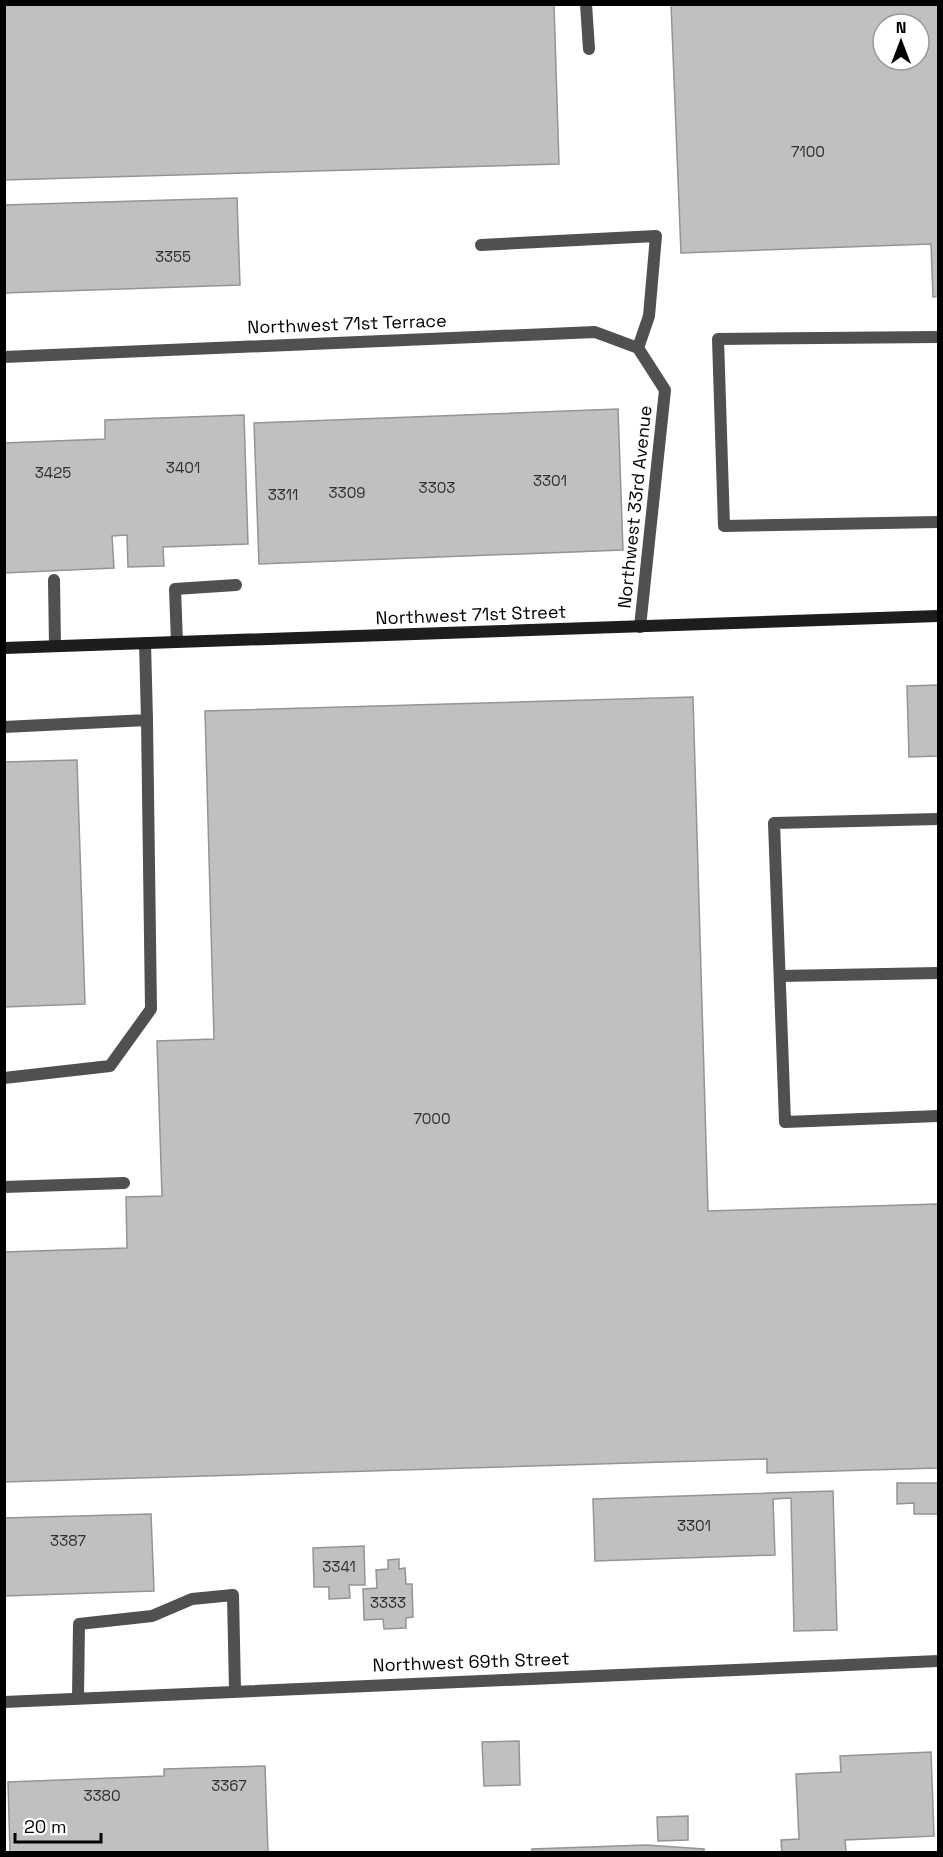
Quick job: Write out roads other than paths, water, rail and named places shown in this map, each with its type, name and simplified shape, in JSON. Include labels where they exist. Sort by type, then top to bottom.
[{"type":"street","points":[[586,4],[589,49]]},
{"type":"street","points":[[482,245],[656,236],[650,316],[638,348]]},
{"type":"street","name":"Northwest 71st Terrace","points":[[4,357],[595,332],[638,348]]},
{"type":"street","points":[[939,337],[718,339],[724,526],[939,522]]},
{"type":"street","name":"Northwest 33rd Avenue","points":[[638,348],[665,390],[640,627]]},
{"type":"street","points":[[54,580],[55,646]]},
{"type":"street","points":[[177,642],[175,589],[236,585]]},
{"type":"street","name":"Northwest 71st Street","points":[[4,648],[939,616]]},
{"type":"street","points":[[4,1078],[110,1066],[151,1009],[145,643]]},
{"type":"street","points":[[4,727],[147,720]]},
{"type":"street","points":[[939,819],[774,823],[785,1122],[939,1116]]},
{"type":"street","points":[[780,976],[939,973]]},
{"type":"street","points":[[4,1186],[124,1183]]},
{"type":"street","points":[[78,1698],[79,1624],[152,1617],[192,1599],[233,1595],[235,1690]]},
{"type":"street","name":"Northwest 69th Street","points":[[4,1702],[235,1690],[939,1661]]}]
